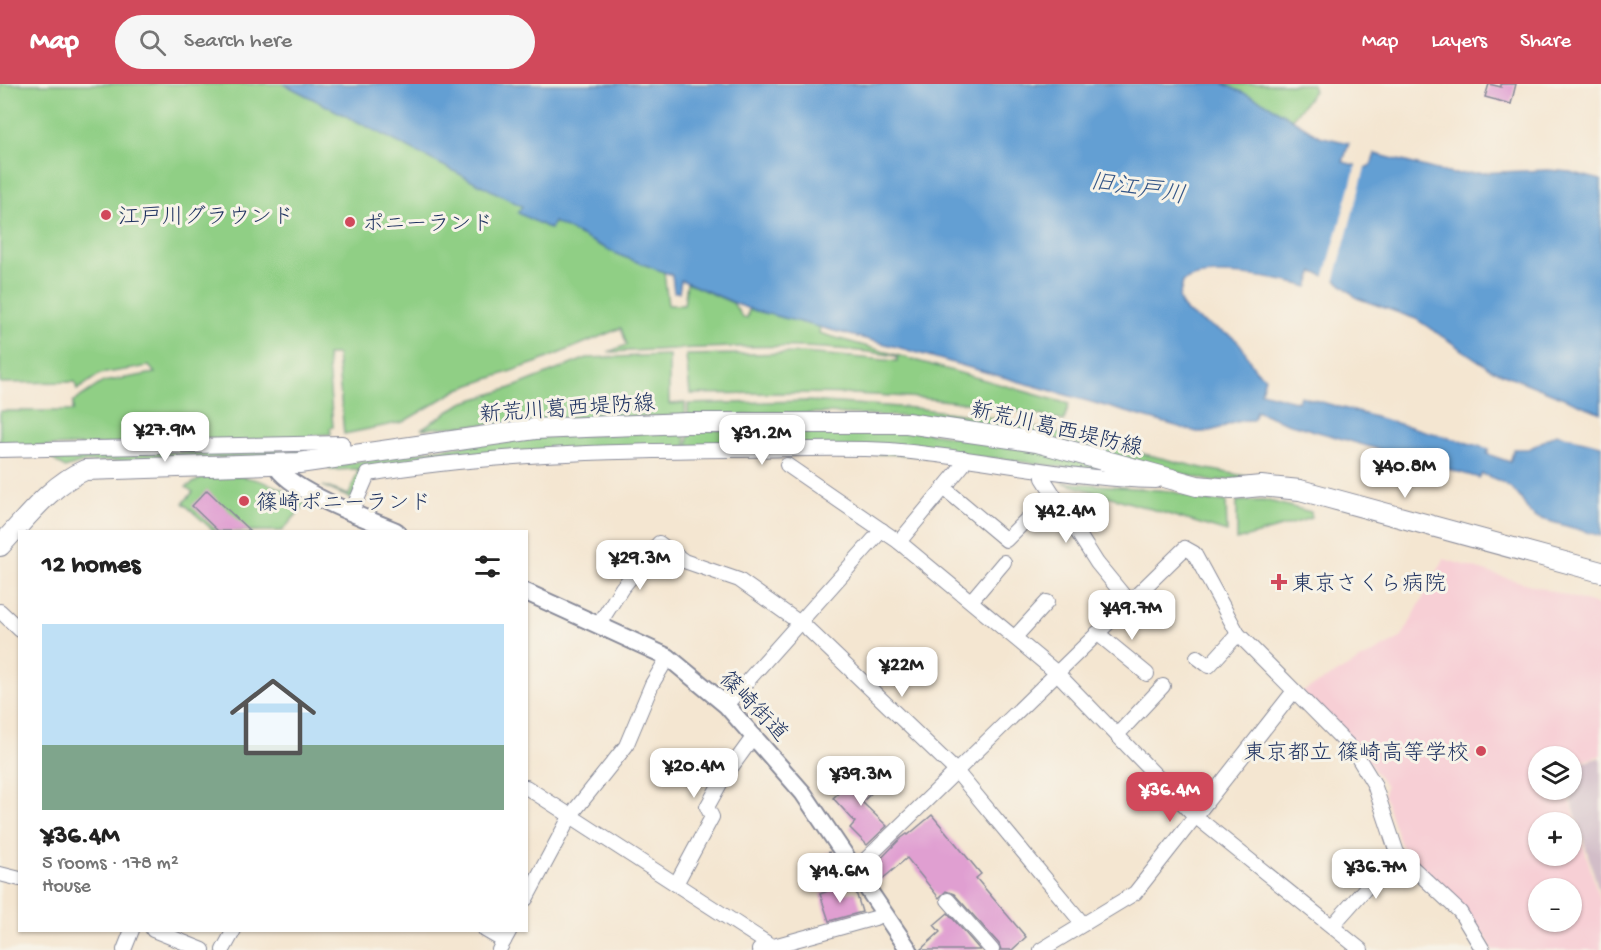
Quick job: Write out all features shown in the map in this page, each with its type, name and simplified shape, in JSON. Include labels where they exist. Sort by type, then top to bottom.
[{"type":"main road","name":"新荒川葛西堤防線","points":[[276,465],[535,429],[687,423],[907,423],[1036,442],[1176,481],[1213,488],[1261,486],[1300,490],[1601,572]]},
{"type":"main road","points":[[0,546],[55,488],[68,477],[85,470],[276,465]]},
{"type":"street","points":[[0,450],[342,443],[344,457]]},
{"type":"street","points":[[352,511],[368,474],[421,465],[692,450],[889,450],[964,458],[1043,471],[1137,480],[1176,481]]},
{"type":"street","points":[[898,542],[944,489],[962,466],[964,458]]},
{"type":"street","points":[[276,465],[282,475],[297,486],[394,530]]},
{"type":"street","points":[[787,465],[898,542],[1015,637],[1057,673],[1195,816],[1361,950]]},
{"type":"street","points":[[1043,471],[1043,478],[1097,563],[1129,602]]},
{"type":"street","points":[[944,489],[1006,540],[1026,520]]},
{"type":"street","points":[[726,705],[882,530]]},
{"type":"street","points":[[598,624],[621,588],[659,543],[684,561],[739,580],[800,622],[956,771],[1083,924]]},
{"type":"street","points":[[855,870],[1183,548],[1194,553],[1238,634],[1354,751],[1374,784],[1397,853],[1460,912],[1483,950]]},
{"type":"street","points":[[971,601],[1004,562]]},
{"type":"street","name":"篠崎街道","points":[[528,593],[669,657],[726,705],[803,793],[909,950]]},
{"type":"street","points":[[1015,637],[1047,602]]},
{"type":"street","points":[[0,611],[18,628]]},
{"type":"street","points":[[1097,633],[1147,674]]},
{"type":"street","points":[[1197,657],[1209,666],[1238,634]]},
{"type":"street","points":[[528,895],[572,815],[626,746],[652,684],[669,657]]},
{"type":"street","points":[[1117,735],[1163,687]]},
{"type":"street","points":[[1041,950],[1135,893],[1294,691]]},
{"type":"street","points":[[676,884],[712,817],[707,807],[722,780],[754,736]]},
{"type":"street","points":[[528,788],[676,884],[766,948],[875,918],[884,913]]},
{"type":"street","points":[[1332,926],[1397,853]]},
{"type":"street","points":[[0,874],[18,878]]},
{"type":"street","points":[[948,900],[992,950]]},
{"type":"street","points":[[124,950],[131,932]]},
{"type":"street","points":[[158,932],[202,950]]},
{"type":"street","points":[[223,950],[233,932]]},
{"type":"street","points":[[489,932],[504,940]]},
{"type":"shaded area","name":"東京都立 篠崎高等学校","points":[[1444,559],[1601,606],[1601,755],[1582,762],[1582,746],[1528,746],[1528,800],[1570,800],[1574,812],[1528,812],[1528,866],[1582,866],[1582,840],[1601,905],[1601,950],[1492,950],[1487,939],[1460,905],[1402,849],[1384,795],[1386,786],[1357,747],[1302,692],[1402,637]]},
{"type":"shaded area","points":[[1601,757],[1601,897],[1582,835],[1582,812],[1575,812],[1571,800],[1582,800],[1582,763]]},
{"type":"green space","points":[[0,84],[284,84],[523,206],[519,213],[550,229],[554,222],[619,255],[664,272],[668,305],[684,305],[687,283],[733,303],[743,318],[747,318],[749,309],[820,327],[819,333],[1069,404],[1064,421],[971,403],[925,398],[831,393],[690,394],[686,355],[803,353],[897,361],[897,356],[825,348],[789,347],[717,347],[608,352],[627,345],[621,328],[538,362],[459,389],[403,422],[344,434],[337,355],[327,355],[333,427],[330,428],[331,434],[314,435],[314,440],[0,447],[0,411],[73,411],[73,402],[103,382],[155,373],[149,366],[100,374],[77,390],[75,382],[0,383]]},
{"type":"green space","points":[[1224,84],[1312,84],[1314,91],[1292,119]]},
{"type":"green space","points":[[669,355],[669,404],[685,403],[685,416],[562,419],[421,429],[462,403],[511,388],[587,358]]},
{"type":"green space","points":[[807,401],[915,408],[1000,419],[1202,468],[1255,478],[1210,481],[1037,434],[933,418],[825,413],[688,416],[688,404]]},
{"type":"green space","points":[[685,430],[686,447],[366,470],[352,499],[323,486],[349,495],[359,469],[330,470],[328,466],[505,439]]},
{"type":"green space","points":[[689,430],[909,430],[1043,450],[1136,477],[994,458],[688,447]]},
{"type":"green space","points":[[320,449],[312,455],[84,462],[65,468],[51,458],[51,455]]},
{"type":"green space","name":"篠崎ポニーランド","points":[[207,475],[246,477],[303,499],[304,506],[283,530],[213,530],[183,503],[193,492],[186,487]]},
{"type":"green space","points":[[1061,482],[1170,491],[1209,501],[1226,501],[1227,532]]},
{"type":"green space","points":[[1237,501],[1269,501],[1311,512],[1312,518],[1237,540]]},
{"type":"water","name":"旧江戸川","points":[[284,84],[1224,84],[1264,102],[1319,136],[1349,143],[1343,162],[1365,168],[1371,165],[1375,154],[1452,174],[1548,170],[1570,172],[1601,180],[1601,413],[1491,369],[1416,319],[1357,298],[1335,279],[1313,272],[1308,287],[1263,277],[1208,274],[1183,282],[1179,298],[1187,312],[1239,343],[1255,369],[1265,377],[1261,392],[1298,402],[1300,396],[1489,449],[1487,454],[1510,462],[1514,449],[1529,449],[1556,434],[1601,445],[1601,536],[1535,517],[1510,487],[1482,474],[1479,478],[1287,423],[1256,411],[1253,420],[1197,432],[897,347],[749,309],[681,280],[679,292],[674,292],[672,275],[619,255],[554,222],[550,229],[518,213],[522,206]]},
{"type":"pier","points":[[1357,162],[1366,164],[1334,282],[1324,279]]},
{"type":"building","points":[[1489,84],[1501,87],[1501,84],[1516,84],[1511,104],[1485,97]]},
{"type":"building","points":[[207,490],[249,530],[217,530],[192,506]]},
{"type":"building","points":[[864,769],[880,785],[862,802],[887,826],[867,845],[850,828],[855,822],[833,798]]},
{"type":"building","points":[[932,815],[981,874],[976,878],[1026,937],[1012,950],[1001,950],[999,944],[954,894],[946,891],[939,898],[907,858],[880,881],[872,872],[872,868],[900,839]]},
{"type":"building","points":[[829,852],[836,864],[822,873],[815,862]]},
{"type":"building","points":[[836,888],[843,893],[856,892],[862,912],[829,921],[820,894]]},
{"type":"building","points":[[948,913],[980,950],[920,950],[940,932],[934,925]]},
{"type":"place","name":"江戸川グラウンド","points":[[106,215]]},
{"type":"place","name":"ポニーランド","points":[[350,222]]},
{"type":"place","name":"篠崎ポニーランド","points":[[244,501]]},
{"type":"place","name":"東京さくら病院","points":[[1279,582]]},
{"type":"place","name":"東京都立 篠崎高等学校","points":[[1481,751]]}]
